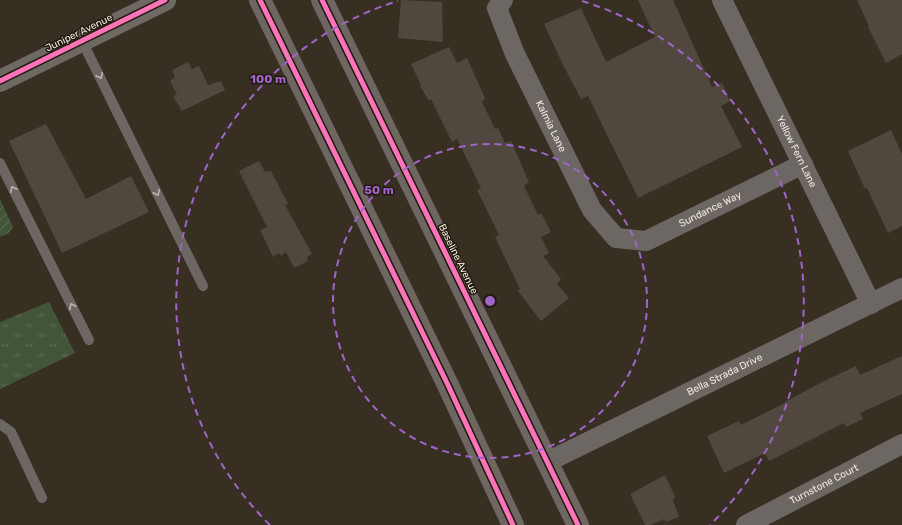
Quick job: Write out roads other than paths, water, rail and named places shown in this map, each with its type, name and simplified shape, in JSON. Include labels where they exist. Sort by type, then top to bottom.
[{"type":"main road","points":[[260,0],[443,376],[513,525]]},
{"type":"main road","name":"Baseline Avenue","points":[[322,0],[578,525]]},
{"type":"street","name":"Juniper Avenue","points":[[0,81],[165,0]]},
{"type":"street","name":"Yellow Fern Lane","points":[[722,0],[871,304]]},
{"type":"street","name":"Kalmia Lane","points":[[500,4],[516,54],[592,210],[616,238]]},
{"type":"street","name":"Sundance Way","points":[[616,238],[646,241],[803,164]]},
{"type":"street","name":"Bella Strada Drive","points":[[547,462],[902,288]]},
{"type":"street","name":"Turnstone Court","points":[[746,525],[902,444]]},
{"type":"lane","points":[[82,41],[203,286]]},
{"type":"lane","points":[[0,163],[89,340]]},
{"type":"lane","points":[[0,424],[11,432],[42,498]]}]
